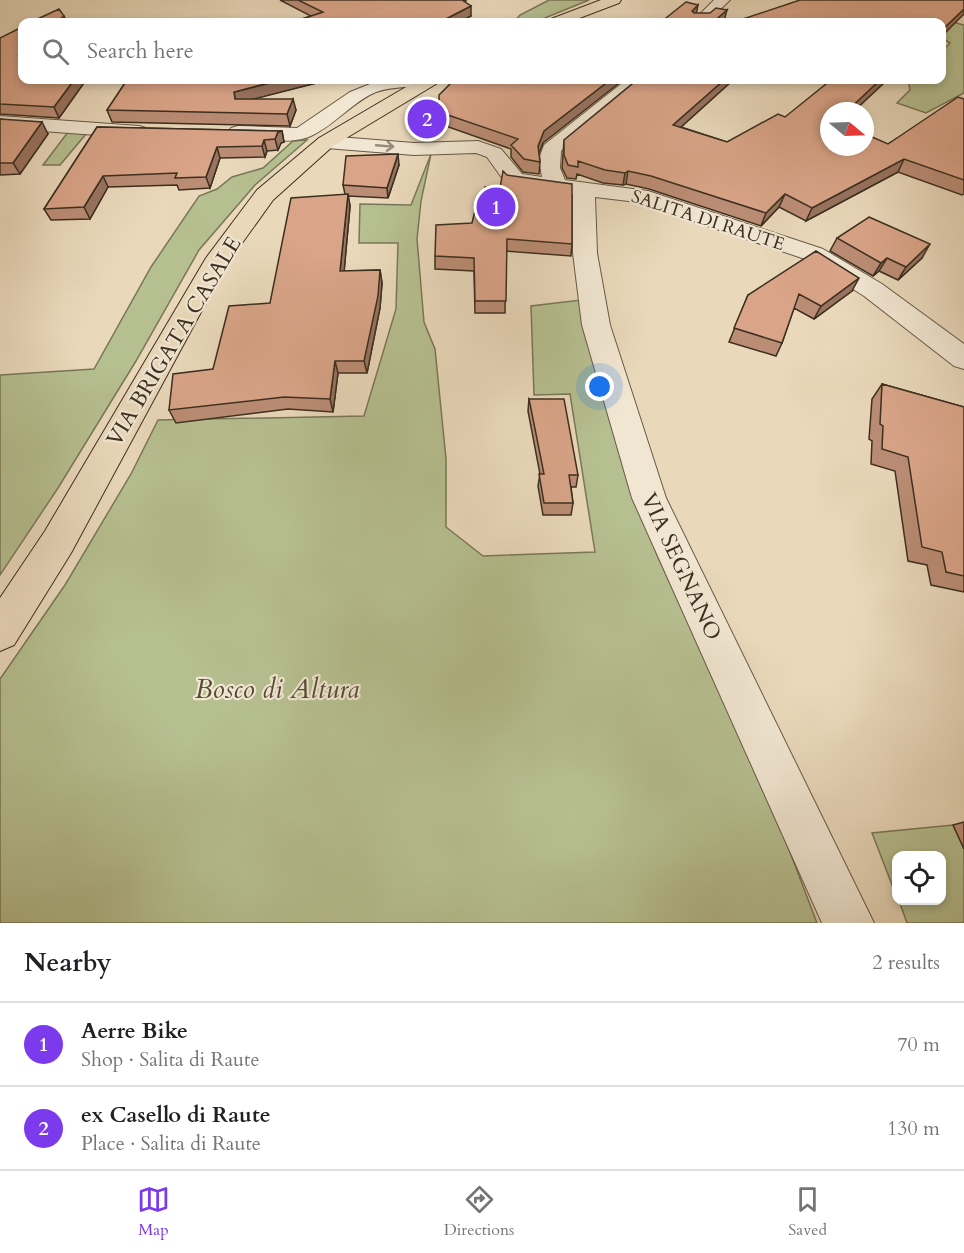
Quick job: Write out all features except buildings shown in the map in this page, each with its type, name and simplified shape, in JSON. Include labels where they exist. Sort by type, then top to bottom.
[{"type":"main road","points":[[567,18],[614,0]]},
{"type":"main road","name":"VIA BRIGATA CASALE","points":[[0,632],[58,542],[215,263],[265,195],[326,142],[423,84]]},
{"type":"street","points":[[703,18],[723,0]]},
{"type":"street","points":[[224,132],[296,134],[311,128],[367,88],[381,84]]},
{"type":"street","name":"VIA SEGNANO","points":[[631,84],[551,149],[548,162],[549,174],[571,187],[585,253],[596,326],[649,498],[848,923]]},
{"type":"street","points":[[0,122],[154,132]]},
{"type":"street","name":"SALITA DI RAUTE","points":[[326,142],[414,149],[478,147],[494,153],[515,180],[640,196],[814,254],[841,268],[870,288],[964,359]]},
{"type":"green space","points":[[549,0],[589,0],[545,18],[517,18]]},
{"type":"green space","points":[[946,20],[964,25],[964,93],[926,113],[897,103],[910,90],[909,84],[946,84],[946,47],[950,43],[946,40]]},
{"type":"green space","points":[[68,132],[86,134],[60,165],[43,165]]},
{"type":"green space","points":[[307,140],[255,185],[199,250],[136,361],[58,488],[0,575],[0,375],[94,369],[151,267],[199,196],[217,189],[232,177],[263,168],[293,141]]},
{"type":"green space","name":"Bosco di Altura","points":[[431,154],[421,201],[417,239],[424,322],[435,349],[446,459],[446,527],[483,556],[595,552],[570,394],[534,395],[531,306],[581,300],[600,390],[657,555],[764,784],[817,923],[0,923],[0,679],[65,585],[131,474],[158,420],[364,416],[396,309],[398,243],[359,243],[360,204],[411,205]]},
{"type":"green space","points":[[953,825],[964,849],[964,923],[907,923],[900,905],[946,905],[946,851],[892,851],[892,885],[872,833]]},
{"type":"place","name":"ex Casello di Raute","points":[[427,119]]},
{"type":"place","name":"Aerre Bike","points":[[496,207]]}]
